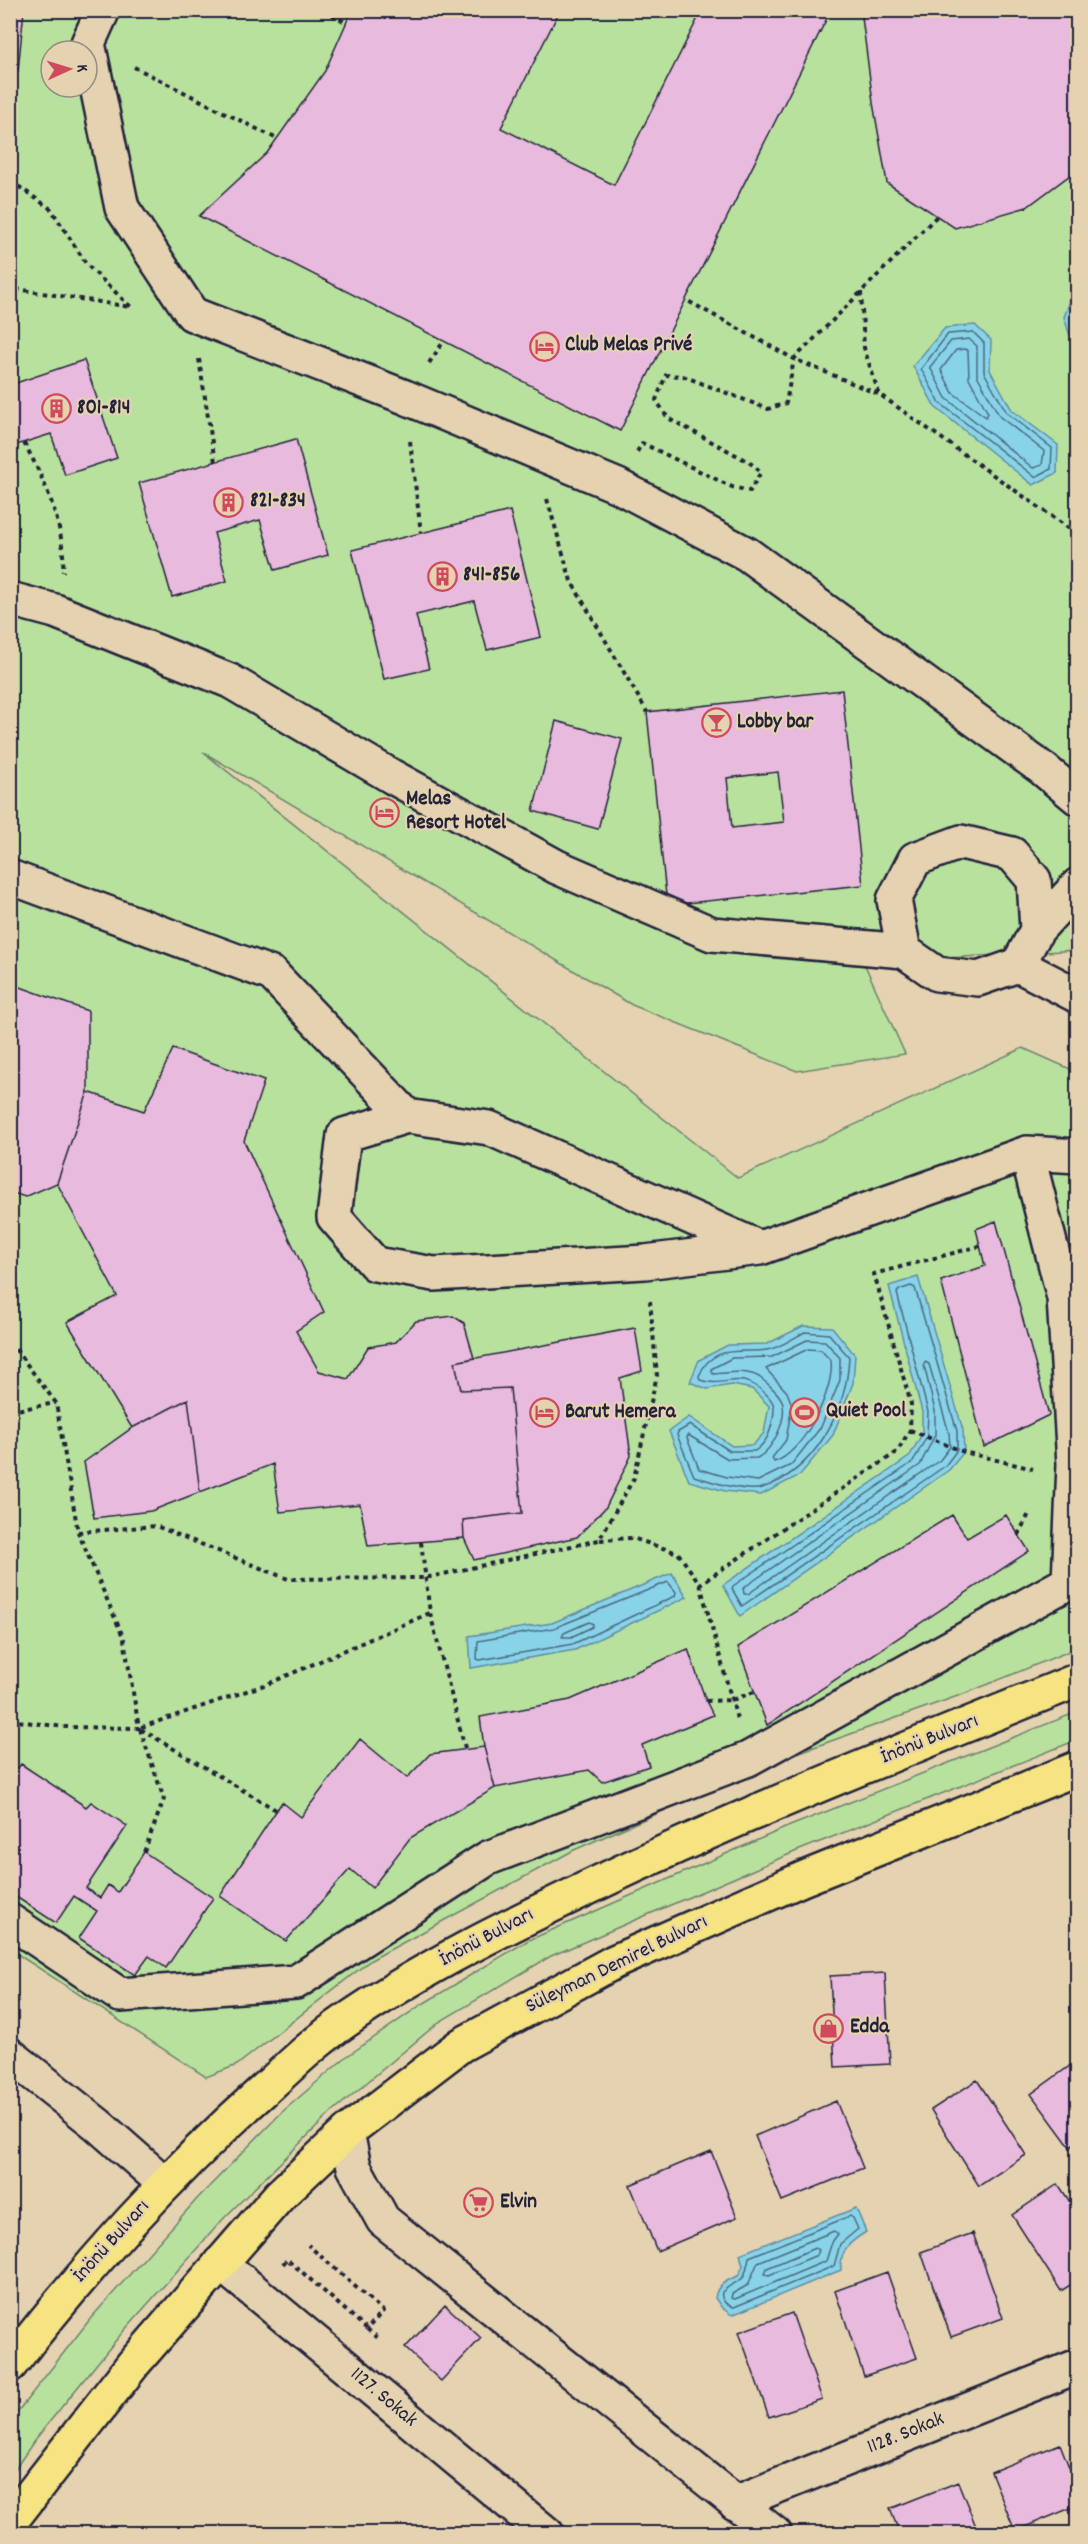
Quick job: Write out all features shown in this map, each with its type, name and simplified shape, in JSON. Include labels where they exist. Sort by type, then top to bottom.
[{"type":"main road","name":"İnönü Bulvarı","points":[[10,2365],[74,2284],[165,2184],[223,2126],[342,2023],[426,1970],[506,1926],[641,1862],[798,1793],[1077,1680]]},
{"type":"main road","name":"Süleyman Demirel Bulvarı","points":[[220,2263],[280,2195],[347,2132],[461,2045],[614,1962],[802,1879],[1077,1768]]},
{"type":"main road","points":[[10,2522],[134,2363],[220,2263]]},
{"type":"street","points":[[90,39],[103,10]]},
{"type":"street","points":[[99,96],[122,207],[192,314],[533,449],[618,486],[747,554],[1043,769],[1077,798]]},
{"type":"street","points":[[10,599],[55,611],[230,681],[391,776],[557,867],[712,934],[904,951],[937,974],[978,979],[1018,964],[1037,930],[1077,885]]},
{"type":"street","points":[[904,951],[894,900],[915,859],[961,842],[1012,854],[1034,880],[1037,930]]},
{"type":"street","points":[[10,877],[272,974],[407,1116]]},
{"type":"street","points":[[1018,964],[1070,983]]},
{"type":"street","points":[[760,1248],[489,1128],[407,1116],[344,1135],[334,1216],[375,1263],[435,1274],[645,1262],[760,1248],[1027,1153],[1077,1156]]},
{"type":"street","points":[[10,1921],[120,1995],[296,1982],[488,1858],[748,1759],[1069,1582],[1074,1464],[1064,1298],[1027,1153]]},
{"type":"street","points":[[10,2055],[98,2125],[165,2184]]},
{"type":"street","points":[[347,2132],[354,2167],[383,2220],[775,2534]]},
{"type":"street","name":"1127. Sokak","points":[[220,2263],[547,2534]]},
{"type":"street","name":"1128. Sokak","points":[[735,2503],[1077,2366]]},
{"type":"path","points":[[324,10],[347,23]]},
{"type":"path","points":[[99,49],[277,139]]},
{"type":"path","points":[[10,189],[18,186],[51,210],[87,265],[131,307],[10,288]]},
{"type":"path","points":[[618,486],[642,443],[732,487],[750,491],[761,472],[749,462],[668,418],[656,400],[666,375],[683,376],[768,409],[786,403],[794,359],[937,216]]},
{"type":"path","points":[[861,292],[864,348],[879,394]]},
{"type":"path","points":[[686,300],[794,359],[879,394],[1077,535]]},
{"type":"path","points":[[192,314],[215,462]]},
{"type":"path","points":[[405,397],[421,533]]},
{"type":"path","points":[[24,443],[44,478],[64,552]]},
{"type":"path","points":[[533,449],[571,581],[647,711]]},
{"type":"path","points":[[700,1584],[897,1452],[910,1430],[911,1404],[874,1274],[980,1246]]},
{"type":"path","points":[[599,1540],[634,1478],[657,1375],[645,1262]]},
{"type":"path","points":[[10,1342],[56,1403],[78,1532],[124,1639],[139,1728],[164,1799],[144,1852]]},
{"type":"path","points":[[10,1411],[56,1403]]},
{"type":"path","points":[[910,1430],[963,1452],[1040,1471]]},
{"type":"path","points":[[1018,1535],[1034,1504]]},
{"type":"path","points":[[78,1532],[156,1526],[288,1579],[425,1578],[599,1540],[632,1538],[678,1553],[700,1584],[748,1759]]},
{"type":"path","points":[[421,1542],[430,1613],[465,1748]]},
{"type":"path","points":[[10,1720],[64,1728],[139,1728],[270,1683],[430,1613]]},
{"type":"path","points":[[706,1701],[732,1700],[754,1692]]},
{"type":"path","points":[[139,1728],[276,1810]]},
{"type":"path","points":[[297,2269],[367,2329],[383,2311],[308,2245]]},
{"type":"green space","points":[[10,11],[1077,11],[1077,950],[864,963],[905,1054],[797,1071],[632,1005],[203,752],[738,1178],[1023,1048],[1077,1072],[1077,1648],[969,1692],[786,1757],[574,1850],[371,1960],[237,2065],[206,2077],[11,1950]]},
{"type":"green space","points":[[1077,1712],[1077,1740],[797,1851],[551,1956],[439,2022],[333,2111],[225,2217],[121,2334],[34,2441],[11,2475],[11,2420],[91,2318],[197,2199],[282,2112],[346,2057],[421,2005],[527,1941],[785,1828]]},
{"type":"water","points":[[1077,293],[1077,345],[1069,333],[1064,317],[1070,301]]},
{"type":"water","points":[[975,325],[991,340],[990,370],[1012,410],[1058,445],[1057,473],[1033,485],[935,407],[913,366],[945,328]]},
{"type":"water","points":[[918,1277],[963,1430],[964,1452],[949,1470],[740,1616],[723,1585],[909,1457],[922,1434],[922,1412],[889,1286]]},
{"type":"water","name":"Quiet Pool","points":[[803,1326],[832,1327],[855,1355],[853,1383],[833,1435],[800,1475],[761,1495],[725,1491],[689,1481],[669,1431],[689,1417],[732,1446],[753,1445],[764,1433],[769,1406],[752,1389],[732,1385],[707,1389],[690,1382],[699,1360],[728,1345],[767,1344]]},
{"type":"water","points":[[672,1573],[687,1597],[575,1650],[471,1668],[469,1636],[552,1623]]},
{"type":"water","points":[[856,2208],[866,2232],[855,2239],[844,2251],[841,2270],[732,2315],[722,2308],[715,2298],[720,2286],[738,2276],[743,2266],[740,2254]]},
{"type":"building","points":[[10,10],[24,10],[18,71],[10,70]]},
{"type":"building","points":[[352,10],[560,10],[501,128],[614,185],[702,10],[831,10],[620,431],[199,216],[267,153],[325,71]]},
{"type":"building","points":[[865,10],[1078,10],[1078,169],[1027,207],[955,228],[887,183],[873,103],[862,17]]},
{"type":"building","name":"801-814","points":[[84,360],[117,458],[65,475],[51,434],[10,447],[10,385]]},
{"type":"building","name":"821-834","points":[[296,439],[328,555],[275,570],[260,520],[214,533],[227,581],[172,597],[139,483]]},
{"type":"building","points":[[10,478],[17,499],[10,501]]},
{"type":"building","name":"841-856","points":[[510,511],[541,637],[487,650],[474,601],[416,615],[429,669],[384,679],[352,550]]},
{"type":"building","points":[[842,690],[863,885],[667,905],[647,712]],"holes":[[[778,772],[784,822],[732,828],[727,778]]]},
{"type":"building","points":[[556,721],[622,739],[598,829],[533,811]]},
{"type":"building","points":[[12,984],[88,1011],[88,1092],[57,1183],[25,1197],[10,1192]]},
{"type":"building","points":[[173,1049],[264,1081],[244,1141],[324,1312],[296,1331],[319,1371],[348,1379],[368,1347],[396,1342],[416,1321],[453,1316],[464,1323],[474,1358],[455,1362],[461,1390],[510,1388],[522,1513],[463,1520],[464,1538],[368,1546],[360,1504],[280,1512],[273,1464],[200,1492],[188,1399],[132,1428],[67,1322],[117,1296],[57,1183],[88,1092],[144,1111]]},
{"type":"building","points":[[996,1221],[1049,1415],[984,1447],[941,1281],[985,1266],[976,1229]]},
{"type":"building","points":[[635,1328],[642,1371],[620,1378],[631,1456],[606,1507],[577,1537],[474,1560],[464,1538],[463,1520],[522,1513],[510,1388],[461,1390],[455,1362]]},
{"type":"building","points":[[188,1399],[200,1492],[151,1511],[94,1518],[84,1462],[132,1428]]},
{"type":"building","points":[[952,1515],[967,1538],[1006,1515],[1029,1551],[767,1725],[738,1647]]},
{"type":"building","points":[[688,1649],[713,1715],[642,1745],[649,1766],[602,1782],[589,1770],[495,1788],[484,1747],[480,1717],[570,1700]]},
{"type":"building","points":[[360,1739],[407,1778],[430,1754],[484,1747],[495,1788],[410,1838],[372,1888],[350,1869],[286,1941],[220,1896],[282,1802],[301,1817]]},
{"type":"building","points":[[21,1764],[86,1807],[91,1802],[127,1826],[86,1888],[100,1898],[108,1885],[118,1892],[144,1852],[213,1898],[166,1968],[149,1956],[135,1975],[79,1938],[97,1911],[74,1896],[56,1923],[10,1893],[10,1779]]},
{"type":"building","points":[[885,1973],[890,2064],[835,2067],[830,1976]]},
{"type":"building","points":[[1078,2060],[1078,2142],[1070,2147],[1031,2094]]},
{"type":"building","points":[[977,2080],[1026,2155],[979,2186],[931,2110]]},
{"type":"building","points":[[836,2101],[863,2168],[782,2201],[755,2136]]},
{"type":"building","points":[[711,2151],[737,2217],[657,2251],[630,2185]]},
{"type":"building","points":[[1058,2184],[1078,2214],[1078,2280],[1061,2291],[1012,2215]]},
{"type":"building","points":[[973,2233],[1003,2318],[951,2337],[921,2252]]},
{"type":"building","points":[[887,2272],[917,2358],[864,2376],[835,2291]]},
{"type":"building","points":[[445,2305],[481,2338],[441,2381],[405,2348]]},
{"type":"building","points":[[792,2313],[822,2399],[769,2417],[739,2332]]},
{"type":"building","points":[[1060,2444],[1078,2490],[1078,2505],[1015,2531],[991,2472]]},
{"type":"building","points":[[958,2482],[979,2534],[900,2534],[890,2509]]},
{"type":"place","name":"Club Melas Privé","points":[[544,346]]},
{"type":"place","name":"801-814","points":[[56,409]]},
{"type":"place","name":"821-834","points":[[229,502]]},
{"type":"place","name":"841-856","points":[[442,576]]},
{"type":"place","name":"Lobby bar","points":[[716,723]]},
{"type":"place","name":"Melas Resort Hotel","points":[[385,812]]},
{"type":"place","name":"Quiet Pool","points":[[805,1412]]},
{"type":"place","name":"Barut Hemera","points":[[544,1413]]},
{"type":"place","name":"Edda","points":[[829,2028]]},
{"type":"place","name":"Elvin","points":[[479,2203]]}]
